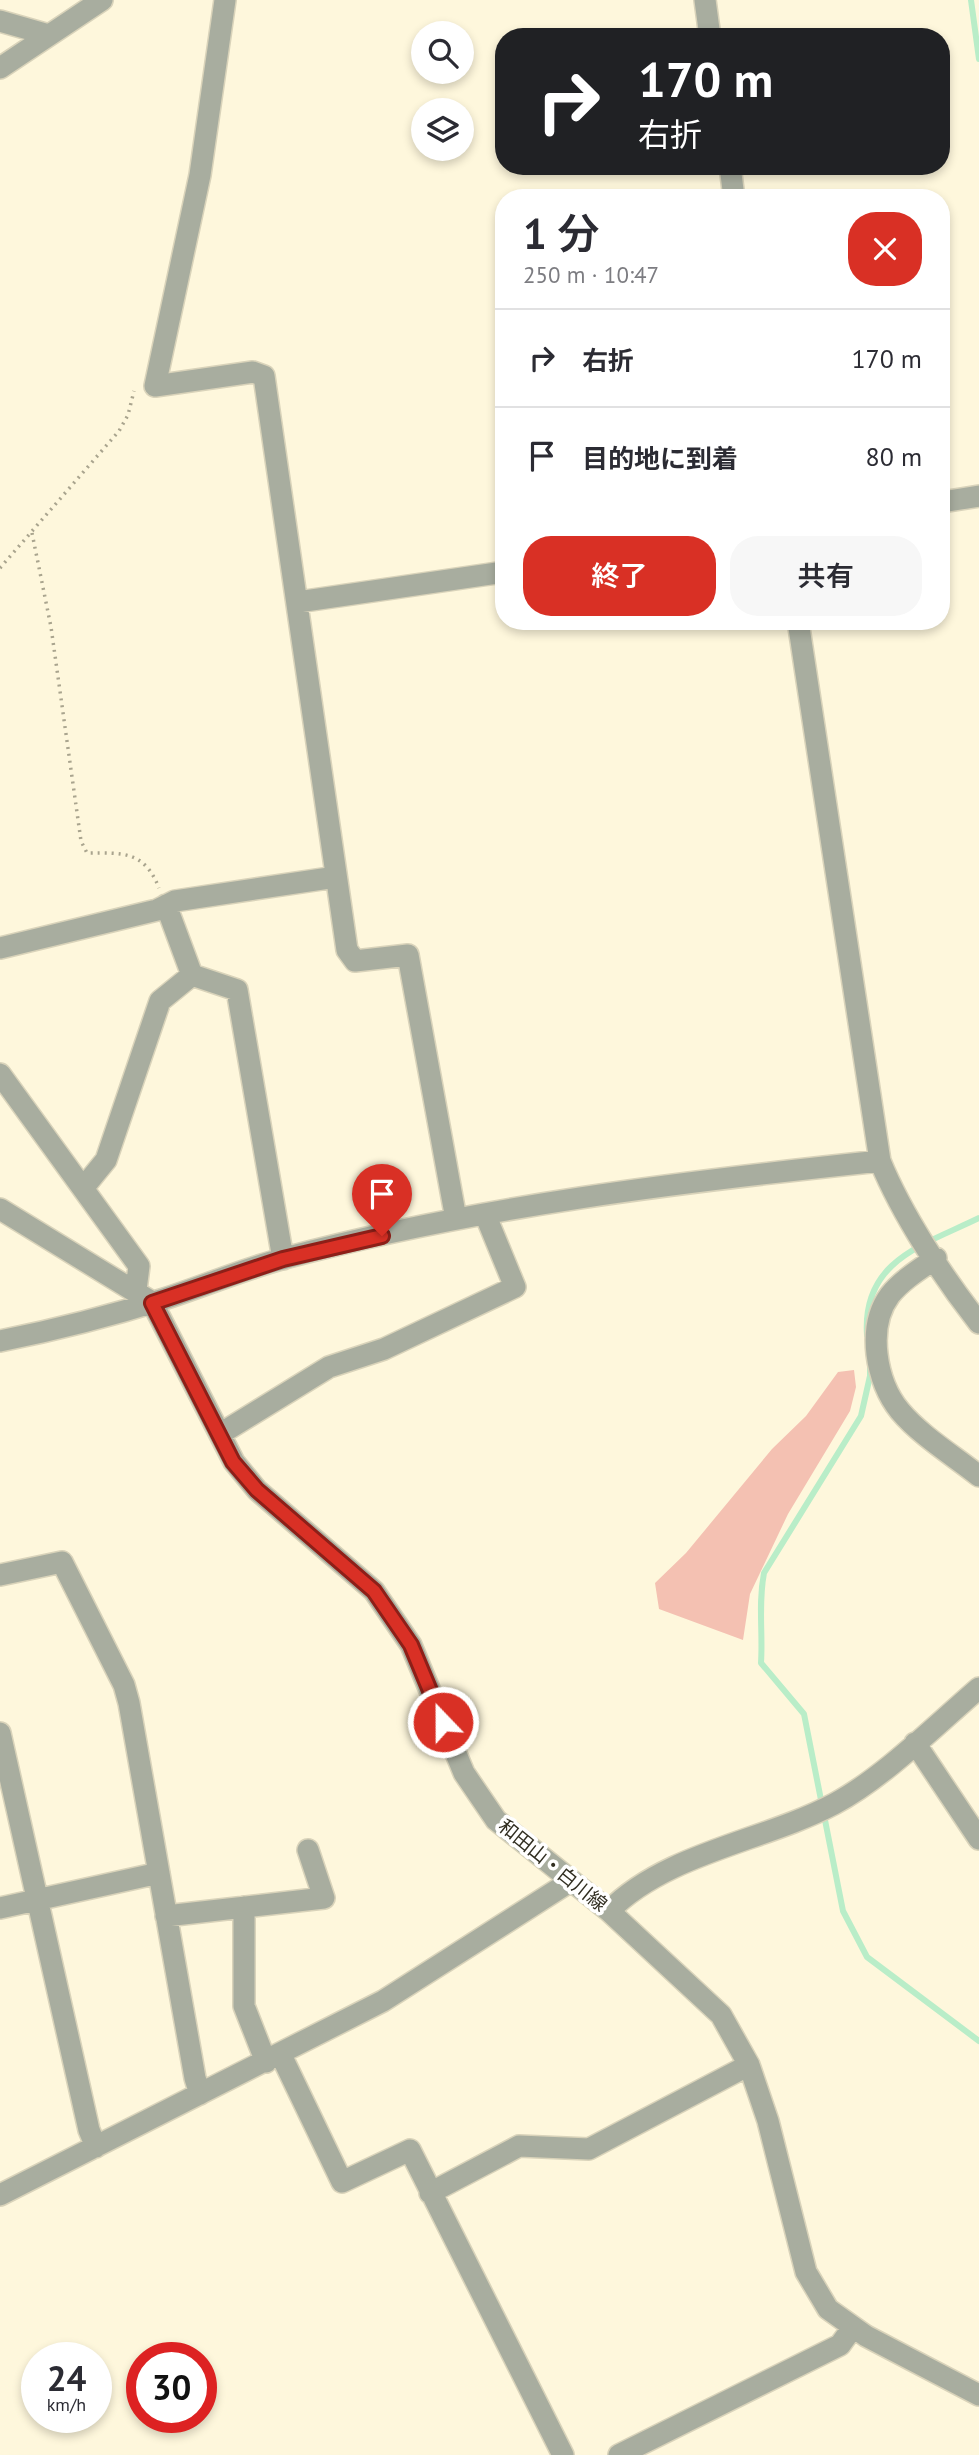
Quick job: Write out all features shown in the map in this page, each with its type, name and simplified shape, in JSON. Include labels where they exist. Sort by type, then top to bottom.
[{"type":"street","points":[[0,68],[102,0]]},
{"type":"street","points":[[225,0],[200,175],[155,386],[253,373],[264,376],[347,950],[355,961],[408,955],[456,1219]]},
{"type":"street","points":[[705,0],[709,28]]},
{"type":"street","points":[[0,21],[48,35]]},
{"type":"street","points":[[950,501],[979,496]]},
{"type":"street","points":[[298,602],[495,573]]},
{"type":"street","points":[[799,630],[880,1161],[922,1237],[979,1323]]},
{"type":"street","points":[[0,948],[157,910],[175,901],[336,877]]},
{"type":"street","points":[[166,905],[192,975]]},
{"type":"street","points":[[84,1187],[106,1160],[160,1001],[192,975]]},
{"type":"street","points":[[192,975],[237,990],[283,1259]]},
{"type":"street","points":[[0,1074],[139,1266],[144,1296]]},
{"type":"street","points":[[0,1341],[144,1296],[283,1259],[485,1213],[708,1179],[880,1161]]},
{"type":"street","points":[[0,1209],[144,1296]]},
{"type":"street","points":[[220,1434],[329,1367],[384,1349],[515,1287],[485,1213]]},
{"type":"street","points":[[935,1257],[889,1296],[882,1310],[875,1347],[882,1373],[900,1411],[979,1476]]},
{"type":"street","name":"和田山・白川線","points":[[144,1296],[233,1462],[257,1490],[374,1591],[411,1645],[464,1773],[496,1820],[609,1911],[721,2015],[749,2065],[768,2121],[806,2272],[828,2309],[866,2336],[979,2395]]},
{"type":"street","points":[[0,1575],[57,1562],[66,1566],[124,1685],[200,2094]]},
{"type":"street","points":[[609,1911],[623,1897],[653,1878],[833,1805],[915,1744],[979,1688]]},
{"type":"street","points":[[0,1733],[89,2130],[96,2147]]},
{"type":"street","points":[[915,1744],[979,1839]]},
{"type":"street","points":[[166,1916],[324,1898],[308,1850]]},
{"type":"street","points":[[0,1908],[159,1873]]},
{"type":"street","points":[[0,2195],[274,2059],[383,2001],[571,1881]]},
{"type":"street","points":[[244,1907],[244,2006],[342,2182],[410,2150],[563,2455]]},
{"type":"street","points":[[430,2193],[519,2146],[589,2149],[749,2065]]},
{"type":"street","points":[[619,2455],[840,2345],[853,2327]]},
{"type":"path","points":[[0,568],[119,431],[128,415],[137,382]]},
{"type":"path","points":[[32,533],[51,627],[81,841],[87,853],[135,856],[147,866],[166,905]]},
{"type":"shaded area","points":[[854,1370],[856,1387],[850,1411],[788,1514],[750,1594],[743,1640],[659,1609],[655,1583],[686,1553],[772,1449],[806,1416],[838,1372]]},
{"type":"waterway","points":[[971,0],[979,59]]},
{"type":"waterway","points":[[867,1335],[868,1310],[875,1289],[886,1272],[900,1258],[918,1247],[979,1218]]},
{"type":"waterway","points":[[870,1366],[861,1416],[764,1573],[761,1596],[761,1663],[804,1714],[843,1911],[867,1957],[979,2041]]},
{"type":"route","points":[[382,1236],[283,1259],[152,1303],[233,1462],[257,1490],[374,1591],[411,1645],[443,1722]]}]
